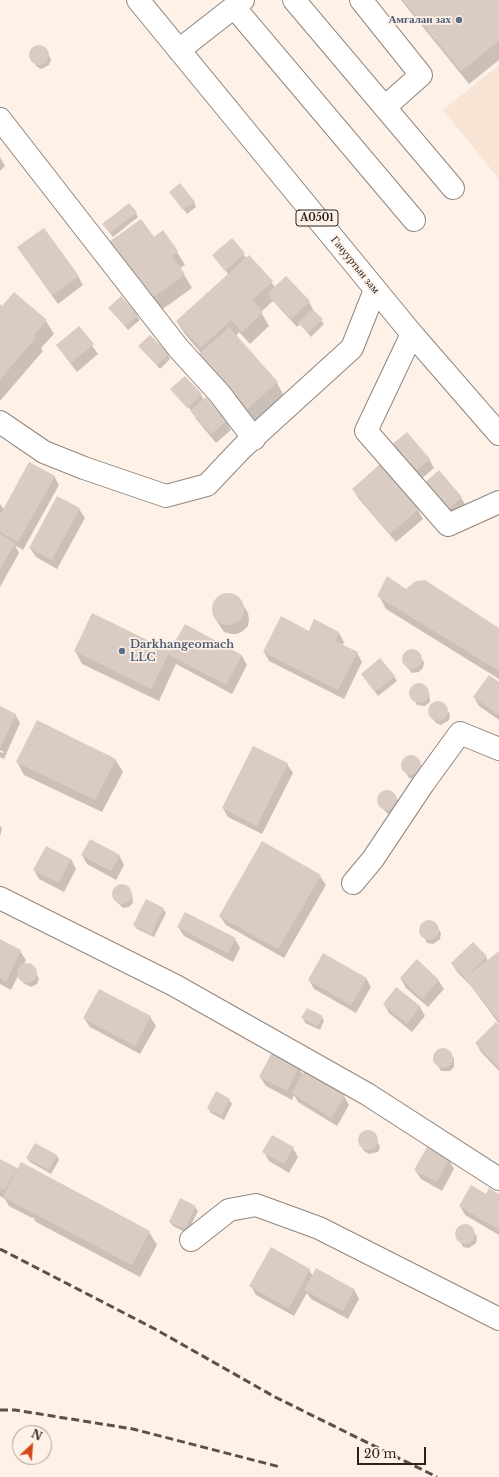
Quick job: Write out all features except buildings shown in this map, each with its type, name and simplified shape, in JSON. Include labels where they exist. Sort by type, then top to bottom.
[{"type":"main road","name":"Гачууртын зам","points":[[138,0],[375,290],[499,434]]},
{"type":"main road","points":[[294,0],[453,188]]},
{"type":"main road","points":[[360,0],[421,75],[385,106]]},
{"type":"main road","points":[[179,50],[238,4],[414,220]]},
{"type":"main road","points":[[0,120],[174,342],[220,394],[254,439]]},
{"type":"main road","points":[[0,422],[44,452],[84,468],[166,496],[207,485],[242,448],[254,439],[352,348],[375,290]]},
{"type":"main road","points":[[412,334],[366,431],[448,525],[499,502]]},
{"type":"main road","points":[[353,883],[373,859],[423,784],[460,733],[499,749]]},
{"type":"main road","points":[[0,898],[194,997],[367,1094],[499,1179]]},
{"type":"main road","points":[[191,1240],[229,1210],[256,1205],[319,1228],[499,1319]]},
{"type":"shaded area","points":[[499,65],[499,179],[443,110]]},
{"type":"railway","points":[[0,1249],[155,1329],[275,1397],[437,1477]]},
{"type":"railway","points":[[0,1410],[15,1410],[133,1429],[280,1467]]},
{"type":"place","name":"Амгалан зах","points":[[459,20]]},
{"type":"place","name":"Darkhangeomach LLC","points":[[122,651]]}]
